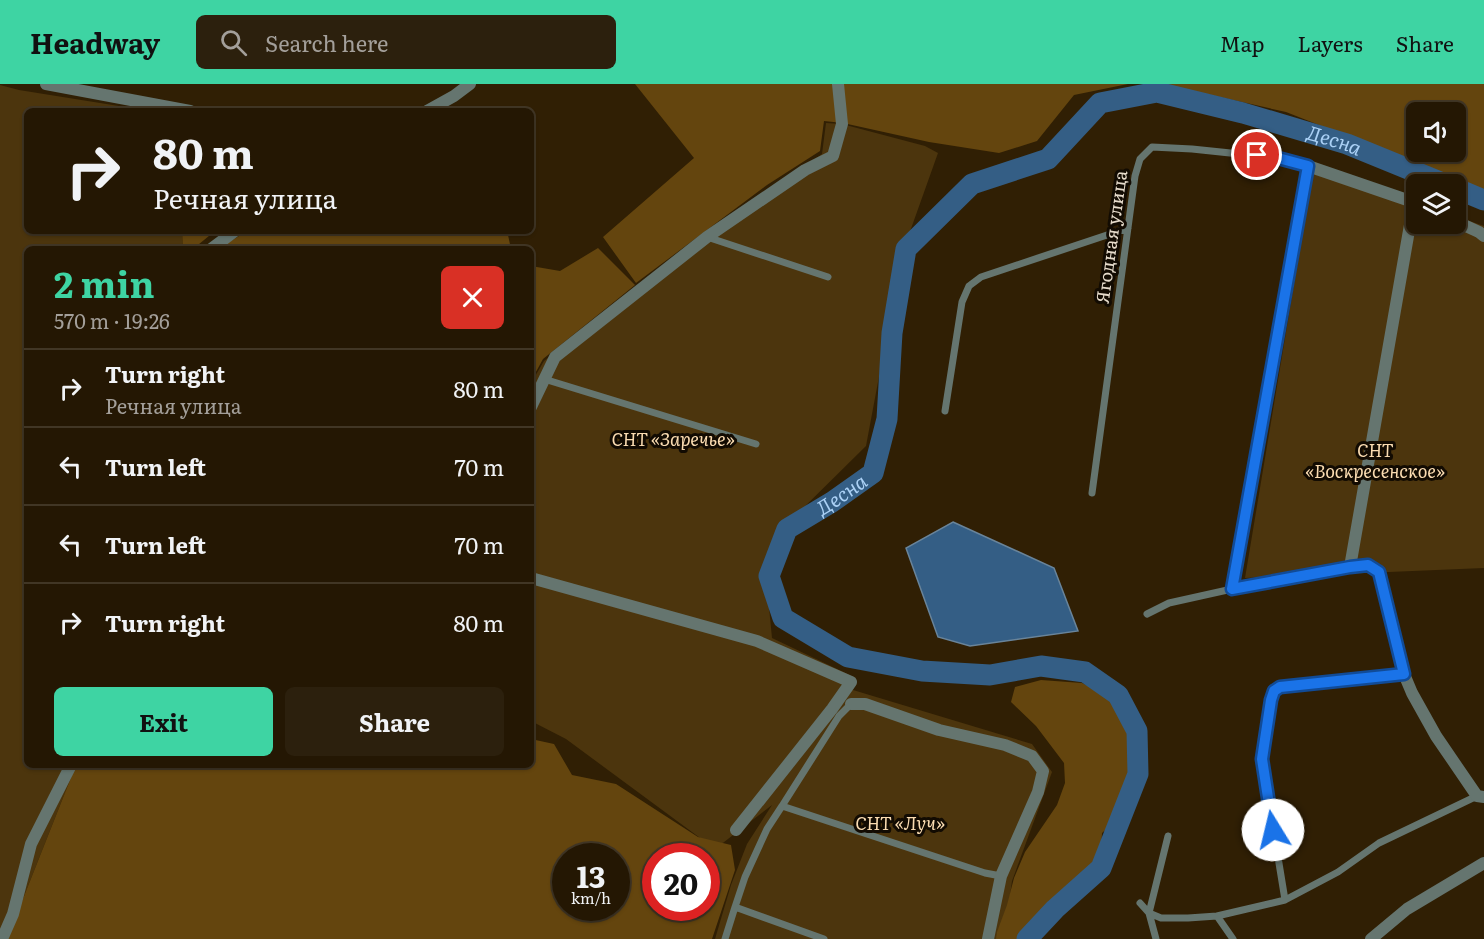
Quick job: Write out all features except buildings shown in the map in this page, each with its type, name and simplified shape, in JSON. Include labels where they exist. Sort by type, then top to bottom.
[{"type":"street","points":[[46,84],[174,108]]},
{"type":"street","points":[[432,108],[470,84]]},
{"type":"street","points":[[534,401],[555,357],[707,237],[805,170],[833,156],[842,124],[838,84]]},
{"type":"street","points":[[1232,589],[1308,166],[1406,199]]},
{"type":"street","points":[[1466,226],[1484,236]]},
{"type":"street","points":[[215,246],[231,234]]},
{"type":"street","points":[[1350,567],[1409,234]]},
{"type":"street","points":[[1379,572],[1404,674],[1436,736],[1480,796]]},
{"type":"street","points":[[534,579],[757,641],[851,682],[736,830]]},
{"type":"street","points":[[851,704],[865,704],[939,730],[1005,745],[1032,756],[1043,771],[1038,792],[1001,876],[988,939]]},
{"type":"street","points":[[2,939],[13,914],[31,843],[69,768]]},
{"type":"street","points":[[1371,939],[1407,909],[1484,862]]},
{"type":"lane","name":"Ягодная улица","points":[[1092,492],[1135,176],[1140,159],[1152,147],[1278,158],[1308,166]]},
{"type":"lane","points":[[945,411],[962,302],[969,286],[981,277],[1128,228]]},
{"type":"lane","points":[[707,237],[828,277]]},
{"type":"lane","points":[[544,379],[756,444]]},
{"type":"lane","points":[[1147,614],[1169,603],[1350,567],[1368,565],[1379,572]]},
{"type":"lane","points":[[1285,900],[1262,759],[1274,691],[1280,687],[1404,674]]},
{"type":"lane","points":[[725,939],[745,877],[767,829],[839,716],[851,704]]},
{"type":"lane","points":[[1140,903],[1149,913],[1161,918],[1188,918],[1217,916],[1285,900],[1338,872],[1379,843],[1480,796]]},
{"type":"lane","points":[[782,806],[985,873],[1001,876]]},
{"type":"lane","points":[[1156,939],[1149,913],[1168,836]]},
{"type":"lane","points":[[735,907],[824,939]]},
{"type":"lane","points":[[1217,916],[1233,939]]},
{"type":"green space","points":[[0,85],[131,108],[24,108],[24,234],[182,234],[183,246],[24,246],[24,768],[75,768],[7,939],[0,939]]},
{"type":"green space","name":"СНТ «Заречье»","points":[[826,123],[842,124],[925,146],[938,153],[902,254],[866,446],[784,527],[766,576],[772,638],[856,678],[853,690],[1032,744],[1052,772],[1012,881],[1004,939],[715,939],[731,885],[747,844],[772,805],[720,845],[720,843],[707,843],[566,739],[534,723],[534,378],[544,361],[731,217],[822,154]]},
{"type":"green space","name":"СНТ «Воскресенское»","points":[[1314,164],[1406,197],[1406,234],[1466,234],[1466,220],[1484,226],[1484,568],[1245,578]]},
{"type":"shaded area","points":[[635,84],[1128,84],[1074,95],[1037,141],[999,153],[824,121],[820,151],[767,185],[636,283],[603,237],[694,158]]},
{"type":"shaded area","points":[[1162,84],[1484,84],[1484,190],[1466,183],[1466,174],[1443,174],[1413,162],[1466,162],[1466,102],[1406,102],[1406,159],[1286,112]]},
{"type":"shaded area","points":[[182,234],[211,234],[197,246],[183,246]]},
{"type":"shaded area","points":[[242,234],[506,234],[510,246],[223,246]]},
{"type":"shaded area","points":[[598,248],[635,285],[543,359],[534,376],[534,267],[560,271]]},
{"type":"shaded area","points":[[1041,680],[1082,683],[1112,697],[1132,733],[1135,774],[1127,812],[1120,826],[1110,826],[1102,833],[1101,850],[1092,873],[1047,908],[1030,939],[996,939],[1014,878],[1025,852],[1057,805],[1065,783],[1064,763],[1036,726],[1011,702],[1015,687]]},
{"type":"shaded area","points":[[534,740],[554,744],[572,775],[616,784],[698,837],[731,845],[735,870],[720,915],[720,843],[642,843],[642,921],[718,921],[712,939],[7,939],[75,768],[534,768]]},
{"type":"water","points":[[953,522],[1054,568],[1078,631],[970,646],[938,637],[906,548]]},
{"type":"waterway","name":"Десна","points":[[1027,939],[1055,909],[1101,868],[1138,774],[1137,731],[1118,695],[1085,672],[1041,666],[990,675],[922,671],[848,657],[783,618],[769,576],[787,529],[832,502],[873,473],[887,419],[892,333],[906,249],[972,184],[1048,159],[1100,103],[1157,92],[1243,113],[1347,144],[1420,174]]},
{"type":"waterway","name":"Десна","points":[[1466,193],[1484,200]]},
{"type":"route","points":[[1257,155],[1308,166],[1232,589],[1368,565],[1379,572],[1404,674],[1280,687],[1274,691],[1262,759],[1273,830]]},
{"type":"park label","name":"СНТ «Луч»","points":[[900,824]]}]
